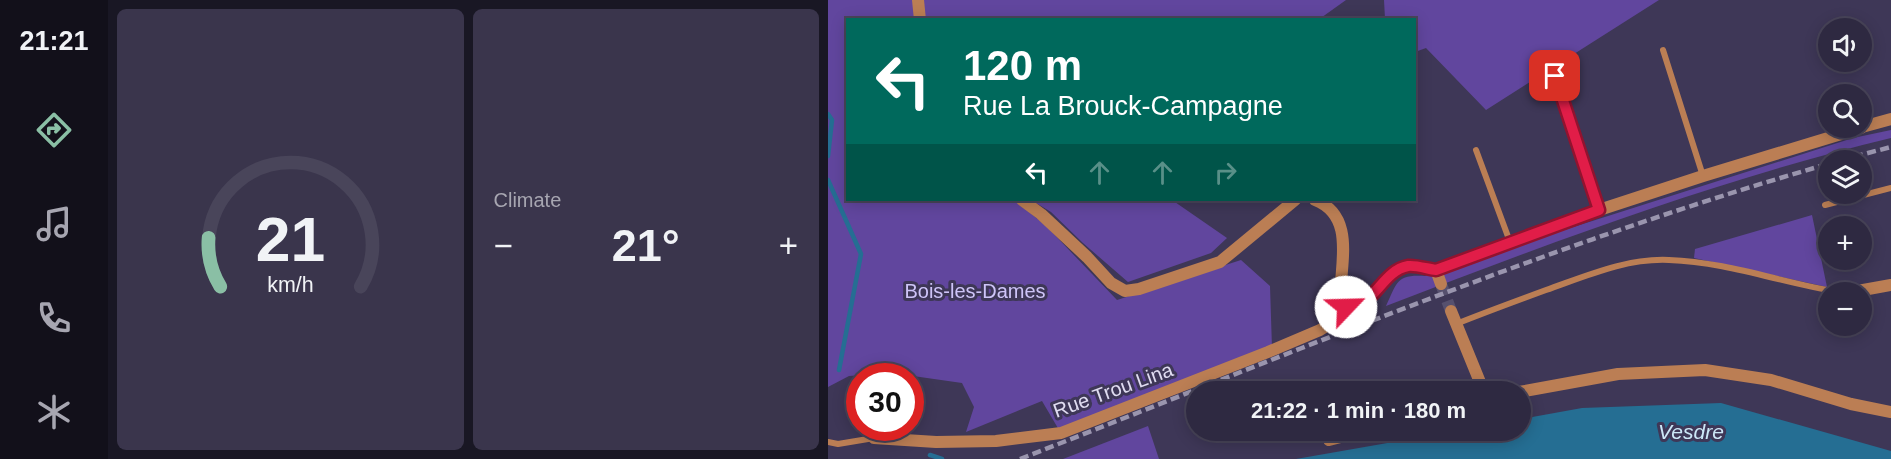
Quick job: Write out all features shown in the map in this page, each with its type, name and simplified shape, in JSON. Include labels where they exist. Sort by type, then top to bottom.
[{"type":"street","points":[[918,0],[920,18]]},
{"type":"street","points":[[1555,76],[1599,210]]},
{"type":"street","points":[[1872,124],[1891,118]]},
{"type":"street","points":[[1441,284],[1436,270],[1599,210],[1826,138]]},
{"type":"street","points":[[1023,201],[1048,220],[1111,283],[1125,291],[1139,289],[1220,262],[1293,201]]},
{"type":"street","points":[[1318,201],[1337,218],[1343,237],[1345,257],[1341,286],[1346,307]]},
{"type":"street","name":"Rue Trou Lina","points":[[920,441],[976,442],[1061,433],[1320,330],[1334,322],[1346,307],[1356,307],[1368,299],[1394,271],[1410,266],[1436,270]]},
{"type":"street","points":[[1872,288],[1891,285]]},
{"type":"street","points":[[1451,311],[1479,381]]},
{"type":"street","points":[[1531,390],[1618,374],[1705,370],[1771,380],[1851,404],[1891,412]]},
{"type":"lane","points":[[1663,50],[1703,176]]},
{"type":"lane","points":[[1476,150],[1510,243]]},
{"type":"lane","points":[[1825,205],[1891,188]]},
{"type":"lane","points":[[1456,324],[1581,278],[1623,264],[1641,261],[1668,260],[1705,263],[1818,287]]},
{"type":"lane","points":[[828,442],[838,444],[856,441]]},
{"type":"green space","name":"Bois-les-Dames","points":[[828,0],[1346,0],[1321,18],[846,18],[846,201],[1016,201],[1047,227],[1117,300],[1241,260],[1270,286],[1272,348],[1192,381],[1186,381],[1186,384],[1062,435],[1042,401],[966,432],[974,407],[962,383],[924,378],[924,363],[846,363],[846,378],[828,387]]},
{"type":"green space","points":[[1384,0],[1659,0],[1486,110],[1426,48],[1416,52],[1416,18],[1385,18]]},
{"type":"green space","points":[[1891,130],[1891,138],[1845,150],[1818,150],[1818,157],[1636,214],[1386,306],[1399,282],[1408,277],[1425,276],[1853,138],[1872,138],[1872,134]]},
{"type":"green space","points":[[1033,201],[1173,201],[1227,238],[1211,253],[1128,282],[1051,212]]},
{"type":"green space","points":[[1812,215],[1818,244],[1818,270],[1823,270],[1826,282],[1818,282],[1818,285],[1694,258],[1695,249]]},
{"type":"green space","points":[[1148,426],[1159,459],[1063,459]]},
{"type":"water","name":"Vesdre","points":[[1721,403],[1891,451],[1891,459],[1296,459],[1399,441],[1531,441],[1531,417],[1582,408]]},
{"type":"waterway","points":[[828,114],[832,120],[828,156]]},
{"type":"waterway","points":[[828,180],[861,254],[839,370]]},
{"type":"waterway","points":[[930,455],[942,459]]},
{"type":"tunnel","points":[[1441,284],[1451,311]]},
{"type":"railway","points":[[1872,152],[1891,147]]},
{"type":"railway","points":[[1020,459],[1521,265],[1725,195],[1818,167]]},
{"type":"route","points":[[1346,307],[1356,307],[1368,299],[1394,271],[1410,266],[1436,270],[1599,210],[1555,76]]}]
